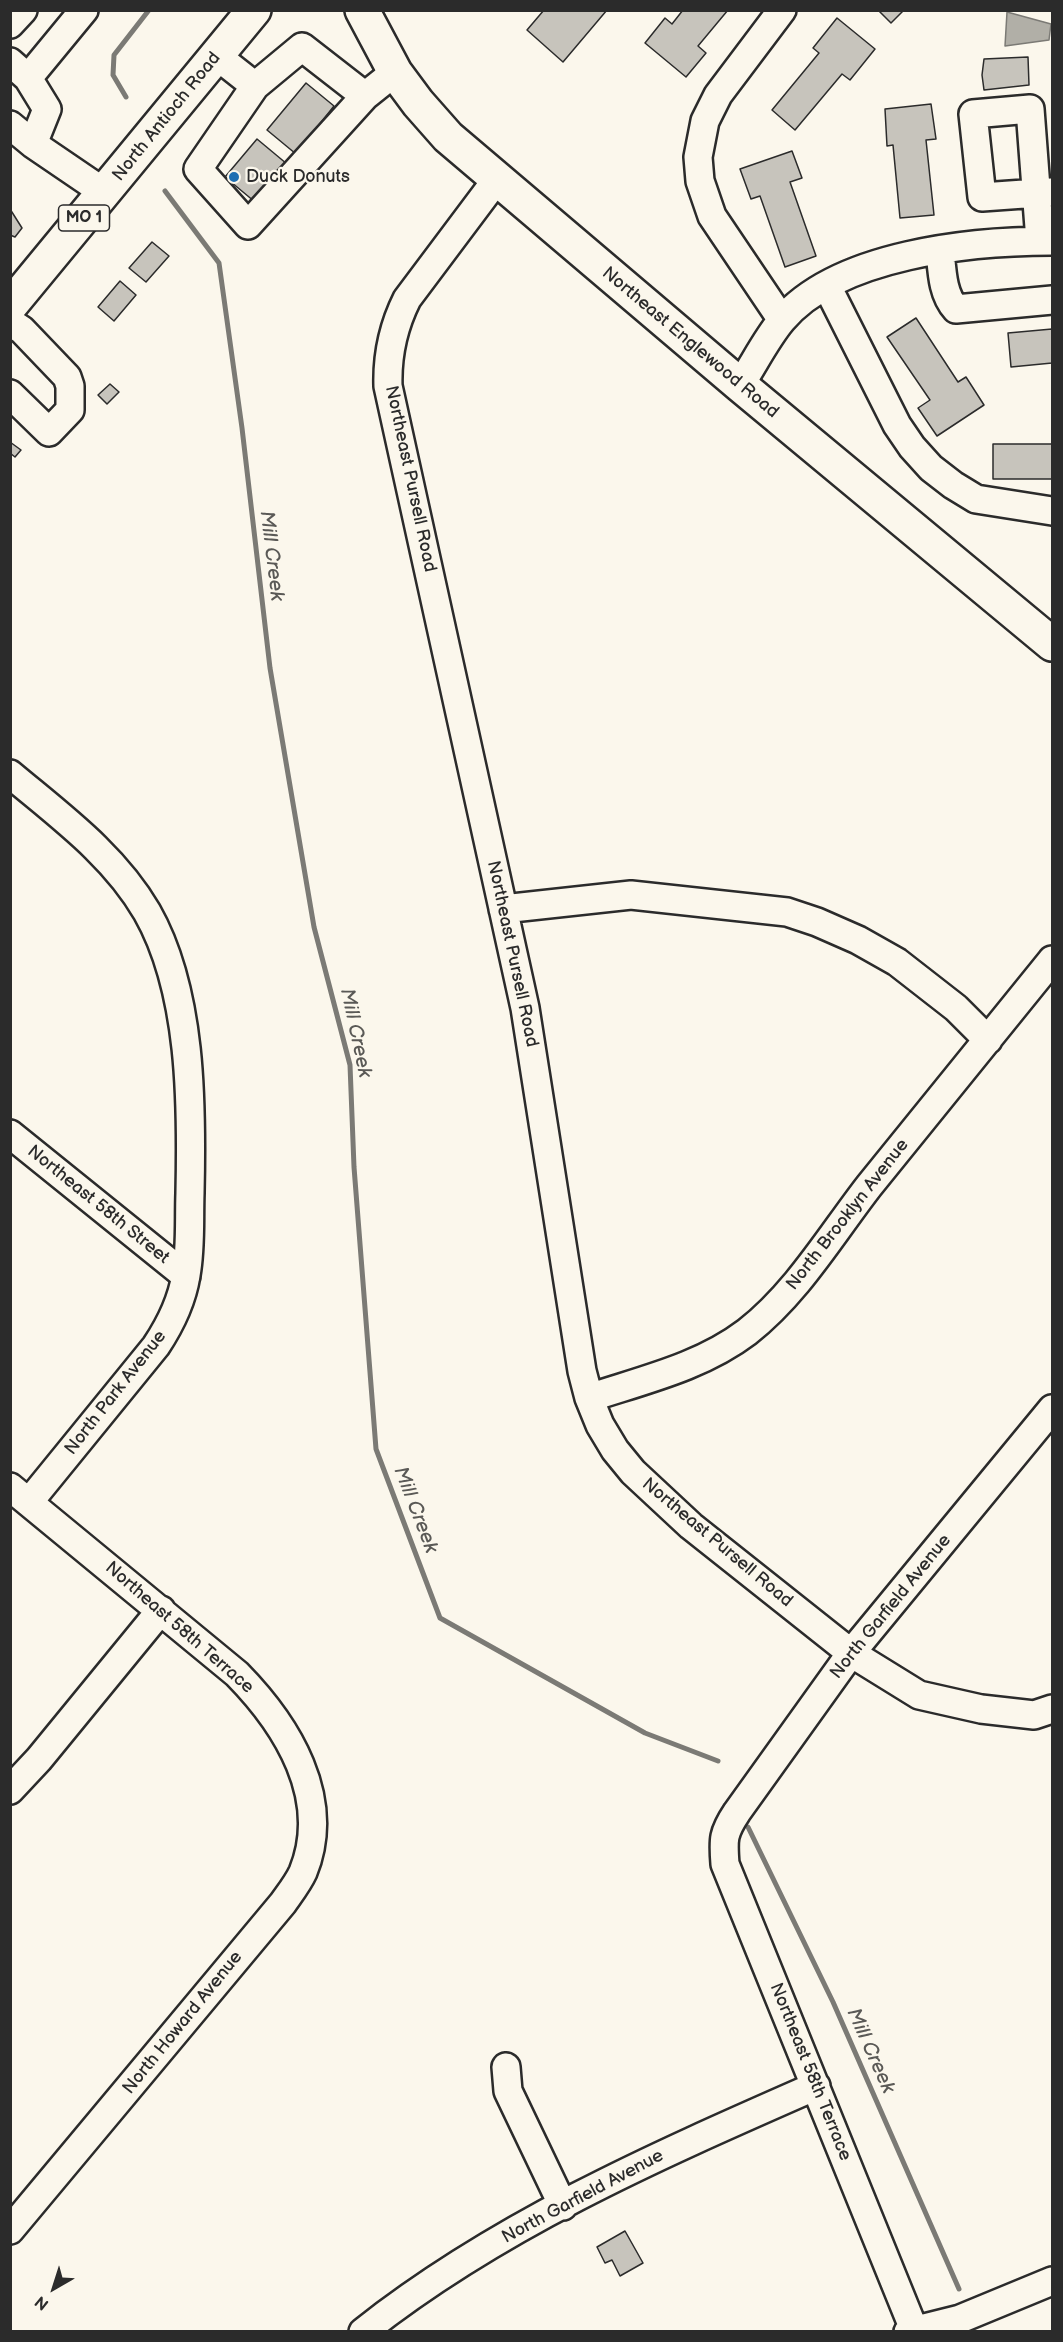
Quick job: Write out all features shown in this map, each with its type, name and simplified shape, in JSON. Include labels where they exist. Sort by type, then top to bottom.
[{"type":"main road","name":"North Antioch Road","points":[[10,306],[254,10]]},
{"type":"main road","name":"Northeast Englewood Road","points":[[362,10],[395,72],[448,137],[740,386],[1053,644]]},
{"type":"street","points":[[10,24],[22,10]]},
{"type":"street","points":[[33,144],[47,109],[19,70],[84,10]]},
{"type":"street","points":[[782,10],[718,95],[705,121],[698,157],[700,181],[712,216],[782,320]]},
{"type":"street","points":[[365,96],[302,47],[255,86],[198,168],[248,225],[365,96],[395,72]]},
{"type":"street","points":[[217,56],[255,86]]},
{"type":"street","points":[[10,125],[33,144],[105,193]]},
{"type":"street","name":"Northeast Pursell Road","points":[[497,179],[407,299],[397,319],[390,342],[387,365],[388,386],[525,1008],[582,1371],[589,1398],[605,1433],[633,1472],[691,1526],[851,1653],[919,1695],[981,1709],[1034,1715],[1053,1709]]},
{"type":"street","points":[[740,386],[782,320],[811,295],[858,270],[940,250],[980,244],[1046,241],[1044,193]]},
{"type":"street","points":[[940,250],[944,284],[950,303],[956,309],[1053,300]]},
{"type":"street","points":[[827,286],[897,424],[912,447],[931,468],[976,499],[1053,512]]},
{"type":"street","points":[[10,322],[22,330],[67,377],[70,386],[70,410],[49,432],[10,394]]},
{"type":"street","name":"North Park Avenue","points":[[10,774],[114,866],[147,913],[171,965],[181,1012],[192,1116],[186,1276],[170,1324],[156,1346],[20,1494]]},
{"type":"street","points":[[503,909],[631,895],[787,912],[858,940],[897,962],[956,1008],[988,1040]]},
{"type":"street","name":"North Brooklyn Avenue","points":[[589,1398],[701,1360],[747,1332],[768,1315],[786,1295],[868,1187],[1053,960]]},
{"type":"street","name":"Northeast 58th Street","points":[[10,1134],[186,1276]]},
{"type":"street","name":"North Garfield Avenue","points":[[737,1812],[851,1653],[1053,1409]]},
{"type":"street","name":"Northeast 58th Terrace","points":[[20,1494],[237,1674],[282,1727],[304,1773],[310,1797]]},
{"type":"street","points":[[10,1790],[39,1760],[160,1610]]},
{"type":"street","name":"North Howard Avenue","points":[[10,2230],[283,1903],[298,1882],[311,1847],[313,1822],[310,1797]]},
{"type":"street","name":"Northeast 58th Terrace","points":[[737,1812],[725,1829],[723,1841],[725,1864],[816,2086],[912,2331]]},
{"type":"street","points":[[506,2067],[508,2091],[563,2206]]},
{"type":"street","name":"North Garfield Avenue","points":[[363,2331],[439,2275],[563,2206],[712,2132],[816,2086]]},
{"type":"street","points":[[912,2331],[960,2319],[1053,2281]]},
{"type":"shaded area","points":[[1007,12],[1051,24],[1049,40],[1005,46]]},
{"type":"building","points":[[544,10],[607,10],[563,62],[527,30]]},
{"type":"building","points":[[683,10],[728,10],[698,46],[706,53],[686,77],[645,43],[665,18],[672,24]]},
{"type":"building","points":[[878,10],[904,10],[891,23]]},
{"type":"building","points":[[837,18],[875,49],[850,80],[842,74],[795,130],[772,110],[819,53],[813,48]]},
{"type":"building","points":[[1028,57],[1029,85],[984,90],[982,75],[984,59]]},
{"type":"building","points":[[306,83],[334,106],[296,154],[267,130]]},
{"type":"building","points":[[931,104],[936,139],[926,140],[934,215],[900,218],[893,145],[887,146],[885,109]]},
{"type":"building","points":[[257,139],[287,164],[255,202],[225,177]]},
{"type":"building","points":[[792,151],[802,178],[790,182],[816,256],[785,267],[760,196],[751,199],[740,169]]},
{"type":"building","points":[[10,209],[22,228],[15,237],[10,235]]},
{"type":"building","points":[[152,242],[169,256],[146,282],[129,268]]},
{"type":"building","points":[[120,281],[136,295],[114,321],[98,307]]},
{"type":"building","points":[[916,318],[958,382],[966,377],[984,405],[937,436],[918,408],[930,400],[887,337]]},
{"type":"building","points":[[1052,329],[1052,363],[1011,367],[1008,333]]},
{"type":"building","points":[[110,384],[119,392],[107,404],[98,395]]},
{"type":"building","points":[[10,442],[21,450],[15,457],[10,453]]},
{"type":"building","points":[[993,444],[1052,444],[1052,479],[993,479]]},
{"type":"building","points":[[625,2231],[643,2263],[620,2276],[612,2260],[605,2263],[597,2247]]},
{"type":"waterway","name":"Mill Creek","points":[[126,97],[113,75],[114,55],[149,10]]},
{"type":"waterway","name":"Mill Creek","points":[[165,191],[219,263],[242,428],[270,668],[314,927],[350,1065],[354,1167],[376,1449],[440,1618],[645,1733],[718,1761]]},
{"type":"waterway","name":"Mill Creek","points":[[748,1827],[833,2002],[959,2289]]},
{"type":"place","name":"Duck Donuts","points":[[234,177]]}]
